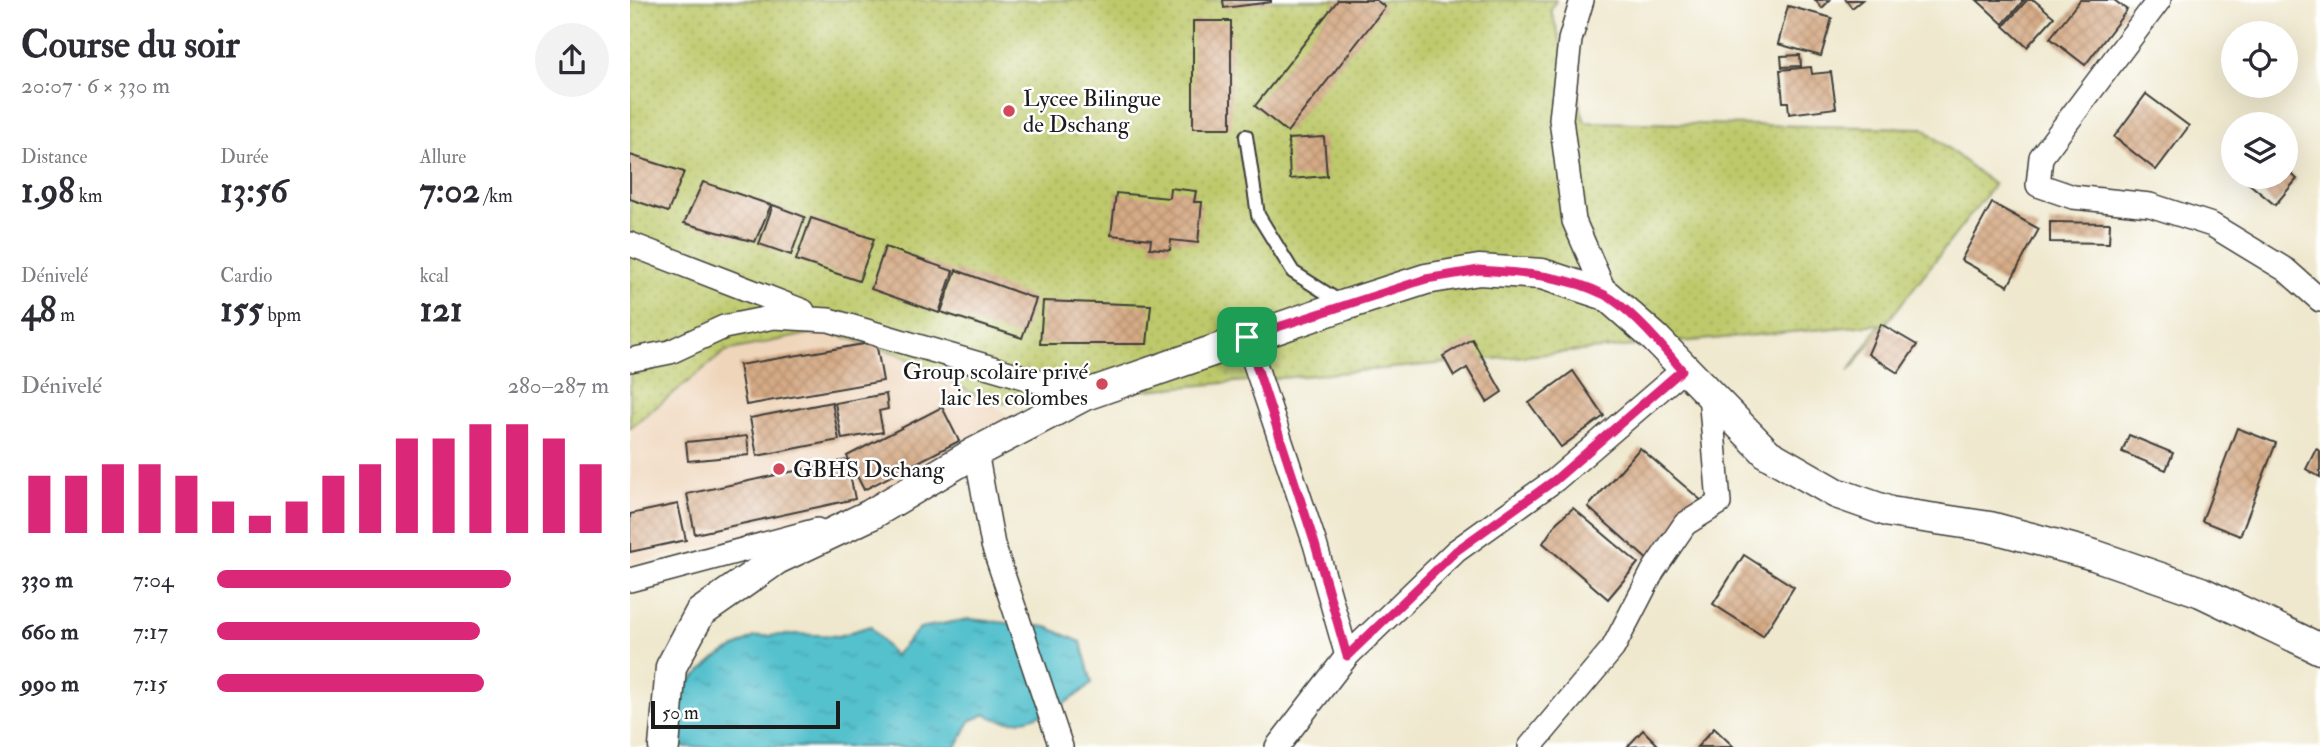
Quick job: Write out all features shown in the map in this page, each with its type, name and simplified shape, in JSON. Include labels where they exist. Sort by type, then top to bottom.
[{"type":"street","points":[[1582,0],[1570,40],[1561,119],[1574,220],[1606,295]]},
{"type":"street","points":[[2159,0],[2041,158],[2038,185],[2073,197],[2150,205],[2212,226],[2286,270],[2320,300]]},
{"type":"street","points":[[630,244],[755,295],[829,320],[1085,395]]},
{"type":"street","points":[[664,747],[671,667],[700,613],[777,559],[870,515],[976,452],[1085,395],[1247,337],[1426,279],[1479,270],[1542,274],[1606,295],[1655,338],[1682,370],[1710,394],[1768,454],[1836,493],[1890,512],[1990,527],[2094,555],[2201,592],[2320,649]]},
{"type":"street","points":[[630,360],[670,352],[724,327],[774,317],[829,320]]},
{"type":"street","points":[[1247,337],[1315,544],[1347,656]]},
{"type":"street","points":[[1276,747],[1347,656],[1456,551],[1555,480],[1682,370]]},
{"type":"street","points":[[1530,747],[1613,648],[1653,571],[1685,524],[1719,503],[1710,394]]},
{"type":"street","points":[[976,452],[993,545],[1060,747]]},
{"type":"street","points":[[630,580],[870,515]]},
{"type":"lane","points":[[1246,136],[1258,215],[1293,272],[1345,305]]},
{"type":"shaded area","name":"GBHS Dschang","points":[[823,331],[899,354],[999,408],[1009,417],[863,510],[630,564],[630,428],[726,351]]},
{"type":"green space","points":[[630,0],[1556,0],[1551,10],[1585,122],[1923,128],[1994,185],[1849,371],[1880,324],[992,404],[899,354],[823,331],[726,351],[630,428]]},
{"type":"water","points":[[969,619],[1047,627],[1081,642],[1092,683],[1082,692],[1041,715],[1012,721],[998,720],[986,714],[970,721],[956,747],[667,747],[667,724],[689,682],[716,658],[754,637],[794,634],[839,636],[870,626],[894,656],[920,628]]},
{"type":"building","points":[[1223,0],[1271,0],[1271,2],[1224,8]]},
{"type":"building","points":[[1338,0],[1376,0],[1385,7],[1287,132],[1255,106]]},
{"type":"building","points":[[1815,0],[1830,0],[1822,8]]},
{"type":"building","points":[[1846,0],[1862,0],[1852,8]]},
{"type":"building","points":[[1977,0],[2024,0],[2003,24]]},
{"type":"building","points":[[2027,0],[2034,0],[2054,17],[2027,47],[2004,26]]},
{"type":"building","points":[[2080,0],[2114,0],[2127,10],[2085,65],[2050,38]]},
{"type":"building","points":[[1788,6],[1832,18],[1821,56],[1778,44]]},
{"type":"building","points":[[1193,21],[1231,21],[1231,128],[1193,128]]},
{"type":"building","points":[[1800,55],[1801,66],[1782,67],[1781,56]]},
{"type":"building","points":[[1811,67],[1812,74],[1831,72],[1836,108],[1789,114],[1788,102],[1783,102],[1780,70]]},
{"type":"building","points":[[2146,94],[2189,126],[2156,170],[2114,137]]},
{"type":"building","points":[[1324,137],[1327,176],[1290,179],[1288,139]]},
{"type":"building","points":[[630,155],[684,172],[668,212],[630,199]]},
{"type":"building","points":[[703,182],[771,205],[755,242],[684,223]]},
{"type":"building","points":[[1170,188],[1196,191],[1194,202],[1202,202],[1198,243],[1171,240],[1170,250],[1150,248],[1151,239],[1111,235],[1116,193],[1169,198]]},
{"type":"building","points":[[2256,189],[2289,189],[2275,205]]},
{"type":"building","points":[[1992,203],[2039,229],[2008,286],[1961,260]]},
{"type":"building","points":[[773,205],[805,217],[791,255],[759,244]]},
{"type":"building","points":[[811,218],[874,239],[859,281],[796,260]]},
{"type":"building","points":[[2050,222],[2110,223],[2109,243],[2050,242]]},
{"type":"building","points":[[885,247],[953,271],[939,313],[871,289]]},
{"type":"building","points":[[956,270],[1036,299],[1022,338],[941,312]]},
{"type":"building","points":[[1043,301],[1151,305],[1147,344],[1040,344]]},
{"type":"building","points":[[1881,324],[1917,345],[1898,373],[1868,354]]},
{"type":"building","points":[[1472,339],[1502,392],[1487,402],[1467,368],[1454,376],[1443,356]]},
{"type":"building","points":[[876,342],[883,381],[746,405],[739,365]]},
{"type":"building","points":[[1573,371],[1604,416],[1561,447],[1529,403]]},
{"type":"building","points":[[886,394],[888,409],[879,411],[883,432],[842,439],[835,403]]},
{"type":"building","points":[[832,402],[839,440],[757,456],[750,418]]},
{"type":"building","points":[[942,407],[959,441],[864,490],[847,456]]},
{"type":"building","points":[[2237,428],[2276,443],[2240,536],[2202,521]]},
{"type":"building","points":[[2129,435],[2173,453],[2166,470],[2122,452]]},
{"type":"building","points":[[747,436],[749,455],[688,461],[686,442]]},
{"type":"building","points":[[1640,448],[1702,501],[1650,562],[1588,507]]},
{"type":"building","points":[[2316,449],[2320,451],[2320,477],[2306,469]]},
{"type":"building","points":[[847,460],[855,499],[695,534],[687,494]]},
{"type":"building","points":[[678,504],[686,540],[630,552],[630,514]]},
{"type":"building","points":[[1573,508],[1638,563],[1608,599],[1543,543],[1557,522]]},
{"type":"building","points":[[1744,555],[1794,587],[1763,636],[1713,604]]},
{"type":"building","points":[[1714,728],[1734,747],[1697,747]]},
{"type":"building","points":[[1643,730],[1658,745],[1627,747]]},
{"type":"place","name":"Lycee Bilingue de Dschang","points":[[1009,111]]},
{"type":"place","name":"Group scolaire privé laic les colombes","points":[[1102,384]]},
{"type":"place","name":"GBHS Dschang","points":[[779,469]]},
{"type":"route","points":[[1479,270],[1542,274],[1606,295],[1655,338],[1682,370],[1555,480],[1456,551],[1347,656],[1315,544],[1247,337],[1426,279],[1479,270]]}]
